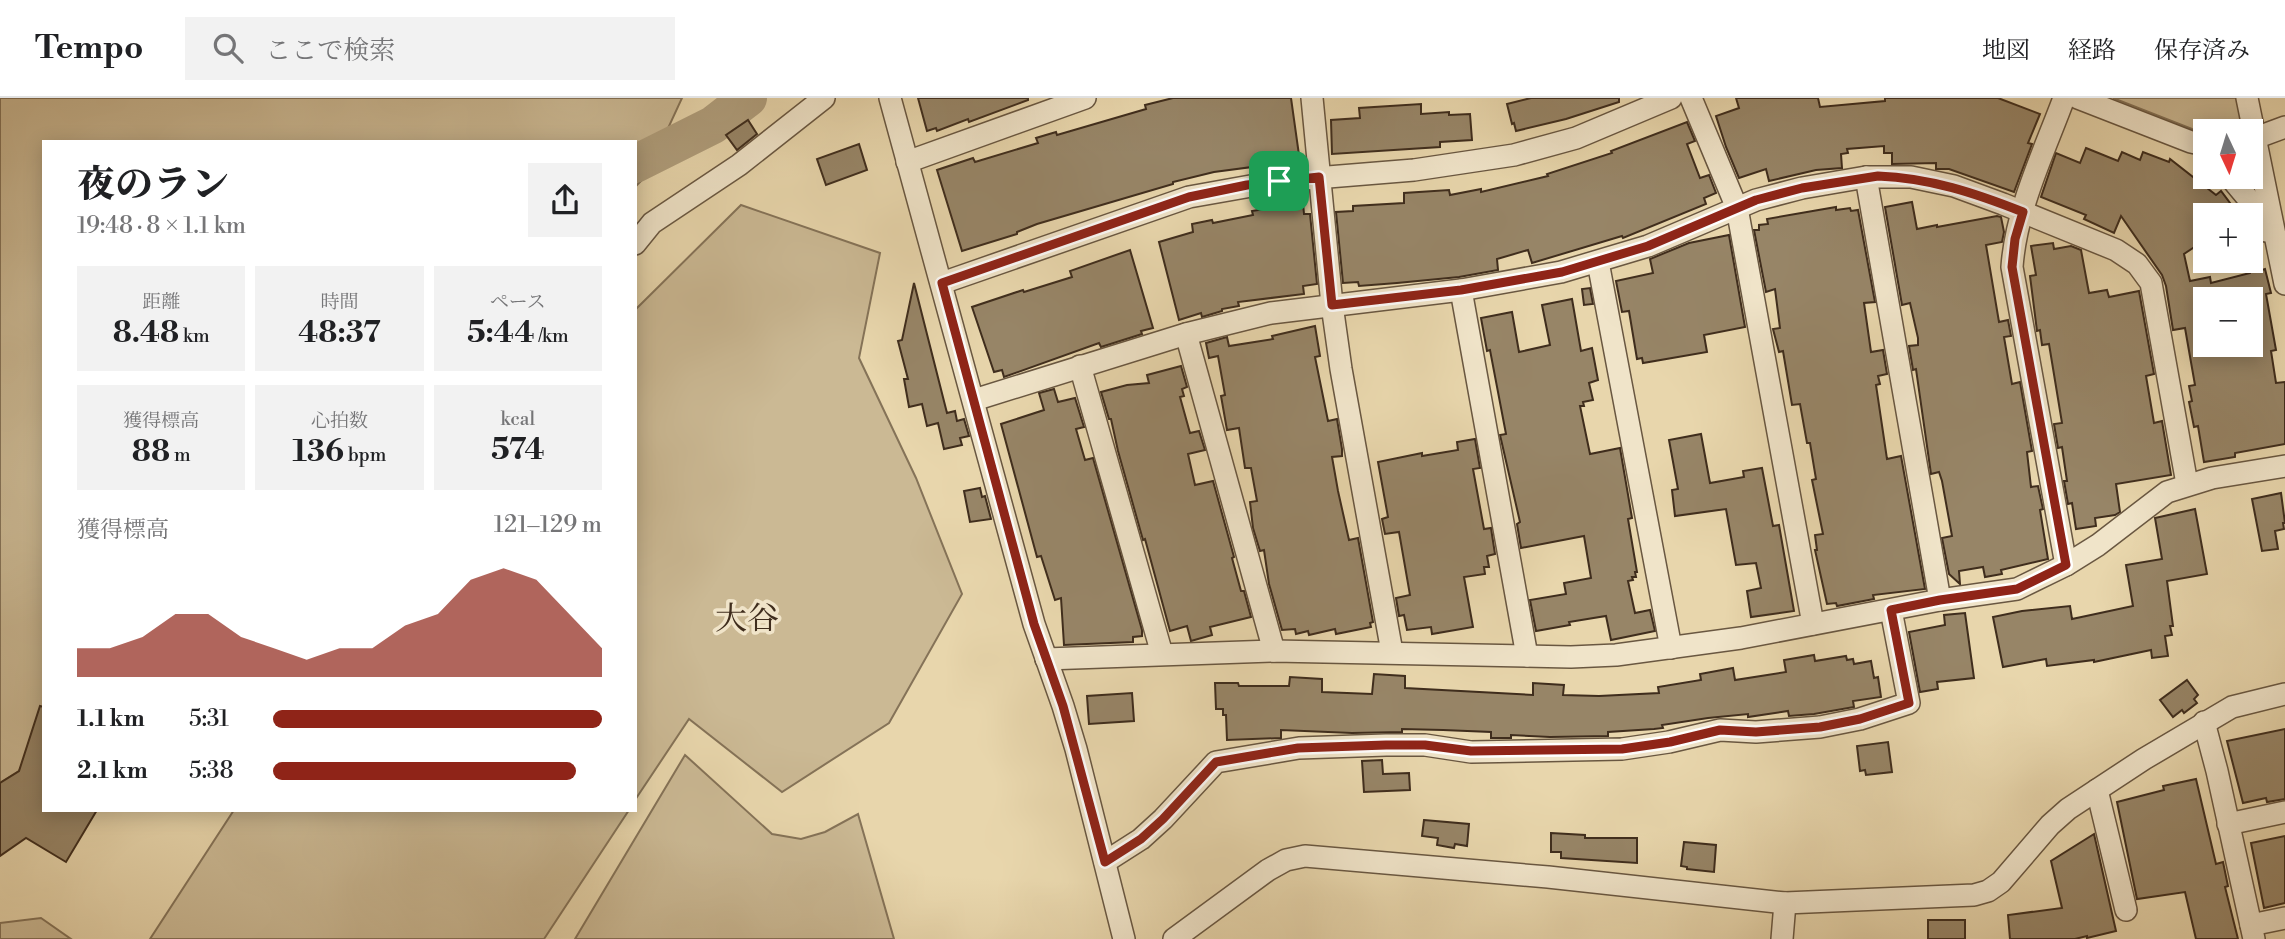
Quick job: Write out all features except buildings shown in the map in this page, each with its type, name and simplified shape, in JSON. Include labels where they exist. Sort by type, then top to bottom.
[{"type":"street","points":[[637,242],[652,223],[739,165],[824,98]]},
{"type":"street","points":[[890,98],[1034,624],[1073,738],[1124,939]]},
{"type":"street","points":[[907,162],[1085,98]]},
{"type":"street","points":[[1312,98],[1332,305],[1341,369],[1392,653]]},
{"type":"street","points":[[942,283],[1189,197],[1247,185],[1415,170],[1514,155],[1576,138],[1671,98]]},
{"type":"street","points":[[1690,98],[1737,208],[1813,624]]},
{"type":"street","points":[[2064,98],[2023,212],[2015,239],[2012,267],[2066,565]]},
{"type":"street","points":[[2078,98],[2193,141]]},
{"type":"street","points":[[2247,98],[2250,119]]},
{"type":"street","points":[[2263,135],[2285,128]]},
{"type":"street","points":[[2172,135],[2193,146]]},
{"type":"street","points":[[1866,177],[1940,600]]},
{"type":"street","points":[[974,400],[1186,334],[1271,313],[1461,290],[1537,277],[1648,246],[1737,208],[1802,188],[1866,177],[1911,177],[1954,186],[2023,212],[2116,250],[2137,264],[2151,283],[2187,484]]},
{"type":"street","points":[[2263,188],[2285,285]]},
{"type":"street","points":[[2240,189],[2261,219],[2285,285]]},
{"type":"street","points":[[1598,262],[1671,648]]},
{"type":"street","points":[[1461,290],[1527,656]]},
{"type":"street","points":[[1186,334],[1274,651]]},
{"type":"street","points":[[1080,366],[1162,654]]},
{"type":"street","points":[[1046,659],[1274,651],[1616,655],[1671,648],[2017,589],[2066,565],[2116,533],[2167,492],[2187,484],[2285,466]]},
{"type":"street","points":[[1105,862],[1148,832],[1216,762],[1298,748],[1386,745],[1425,745],[1471,751],[1622,749],[1670,742],[1720,730],[1756,732],[1820,727],[1860,719],[1909,703],[1891,610]]},
{"type":"street","points":[[1174,939],[1268,870],[1286,860],[1306,856],[1548,877],[1785,903],[1974,895],[1988,891],[2001,882],[2050,825],[2097,790],[2232,707],[2285,694]]},
{"type":"street","points":[[2204,722],[2252,932],[2285,918]]},
{"type":"street","points":[[2097,790],[2126,910]]},
{"type":"street","points":[[2228,824],[2285,812]]},
{"type":"street","points":[[1782,939],[1785,903]]},
{"type":"shaded area","points":[[0,98],[682,98],[646,176],[637,185],[637,140],[42,140],[42,720],[19,771],[0,783]]},
{"type":"shaded area","points":[[2113,98],[2241,98],[2244,119],[2193,119],[2192,129]]},
{"type":"shaded area","points":[[741,205],[880,253],[859,358],[916,478],[962,594],[889,723],[782,792],[689,719],[637,797],[637,308]]},
{"type":"shaded area","points":[[685,755],[772,834],[801,839],[825,832],[858,814],[894,939],[575,939]]},
{"type":"shaded area","points":[[233,812],[628,812],[544,939],[150,939]]},
{"type":"shaded area","points":[[41,918],[71,939],[0,939],[0,923]]},
{"type":"waterway","points":[[637,163],[713,125],[748,98]]},
{"type":"district","name":"大谷","points":[[747,619]]},
{"type":"route","points":[[1319,177],[1332,305],[1461,290],[1562,272],[1648,246],[1756,200],[1802,188],[1866,177],[1911,177],[1954,186],[2023,212],[2015,239],[2012,267],[2066,565],[2017,589],[1891,610],[1909,703],[1860,719],[1820,727],[1756,732],[1720,730],[1670,742],[1622,749],[1522,752],[1386,745],[1298,748],[1216,762],[1141,839],[1105,862],[1076,749],[1034,624],[942,283],[1189,197],[1279,181],[1319,177]]}]
